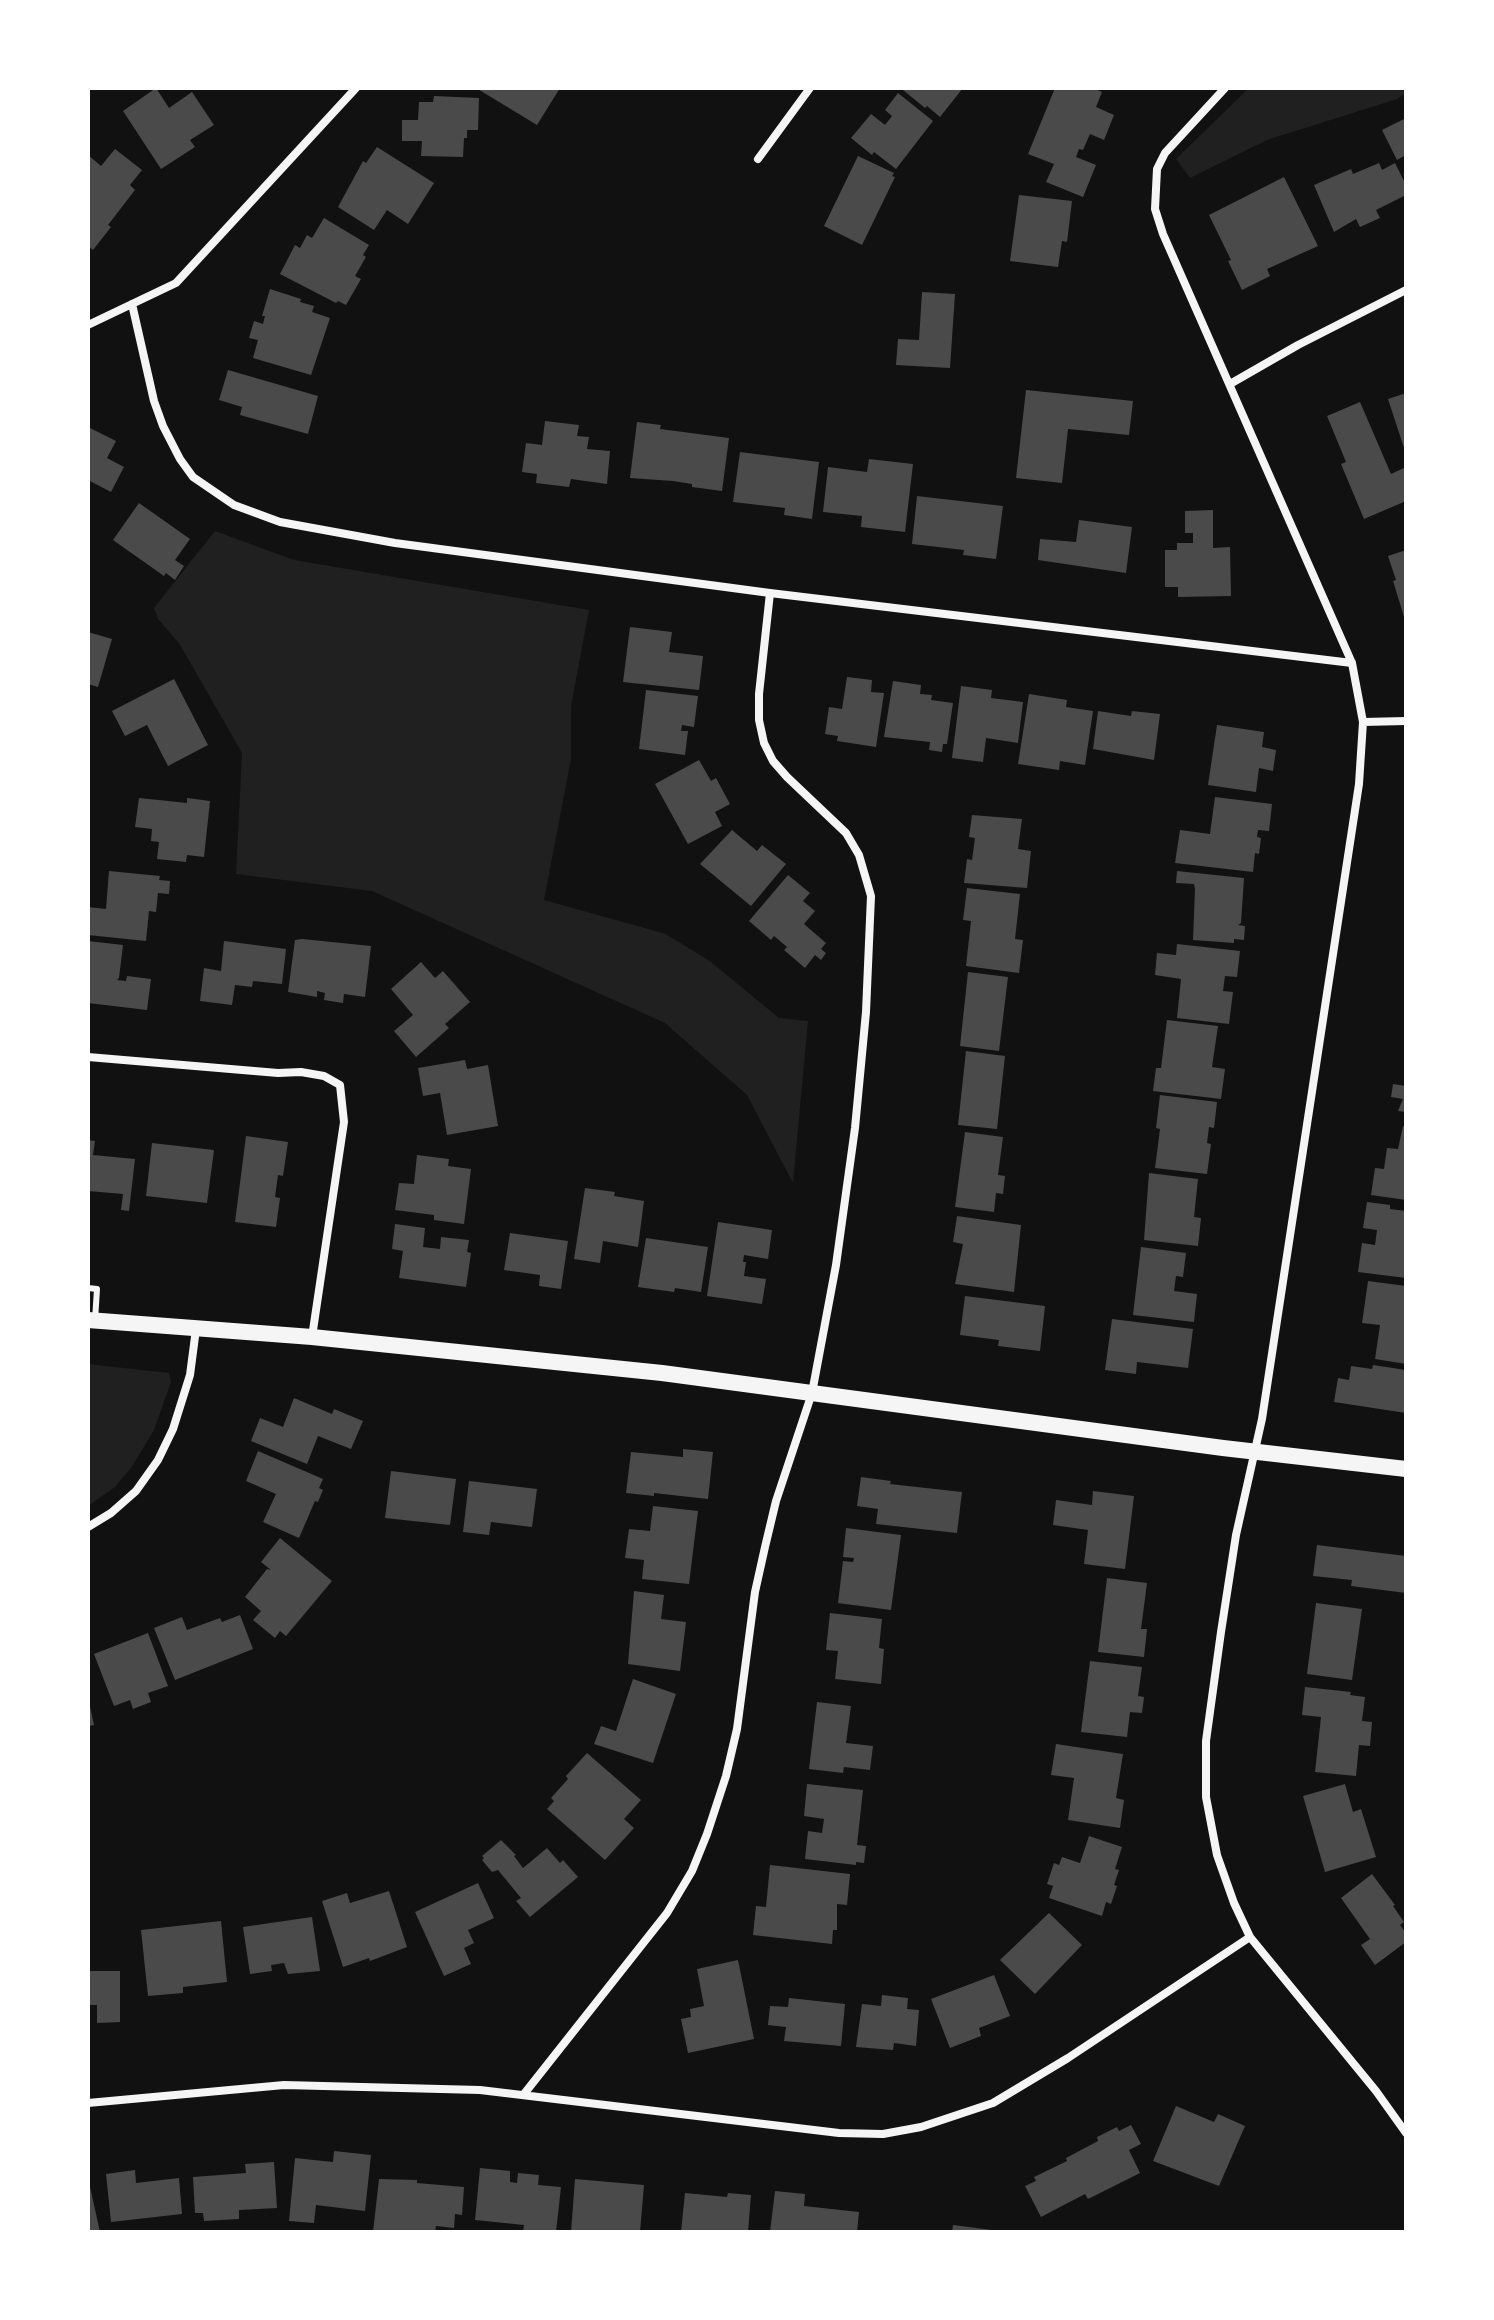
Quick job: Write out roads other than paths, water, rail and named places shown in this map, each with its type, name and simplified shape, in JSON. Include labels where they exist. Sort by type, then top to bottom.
[{"type":"main road","points":[[91,1320],[312,1337],[662,1373],[1254,1452],[1406,1469]]},
{"type":"street","points":[[88,325],[176,283],[356,88]]},
{"type":"street","points":[[758,159],[810,88]]},
{"type":"street","points":[[1225,88],[1165,153],[1157,169],[1155,209],[1163,234],[1352,663],[1363,722],[1359,784],[1262,1419],[1236,1535],[1221,1632],[1206,1741],[1206,1797],[1217,1855],[1250,1937],[1406,2133]]},
{"type":"street","points":[[1230,384],[1406,290]]},
{"type":"street","points":[[132,304],[154,401],[163,426],[193,477],[234,505],[280,522],[395,543],[770,593],[1352,663]]},
{"type":"street","points":[[524,2094],[667,1913],[692,1871],[702,1846],[726,1776],[737,1729],[755,1592],[776,1501],[812,1393],[836,1265],[855,1128],[866,1012],[871,896],[859,855],[846,833],[787,777],[773,761],[764,743],[759,720],[759,694],[770,593]]},
{"type":"street","points":[[1363,722],[1406,721]]},
{"type":"street","points":[[88,1057],[278,1073],[301,1072],[324,1076],[340,1085],[344,1122],[312,1337]]},
{"type":"street","points":[[88,1527],[111,1513],[136,1491],[158,1460],[173,1429],[190,1375],[196,1329]]},
{"type":"street","points":[[88,2103],[284,2085],[524,2094],[839,2133],[883,2134],[921,2127],[993,2103],[1250,1937]]},
{"type":"lane","points":[[88,1288],[97,1289],[91,1320]]}]
